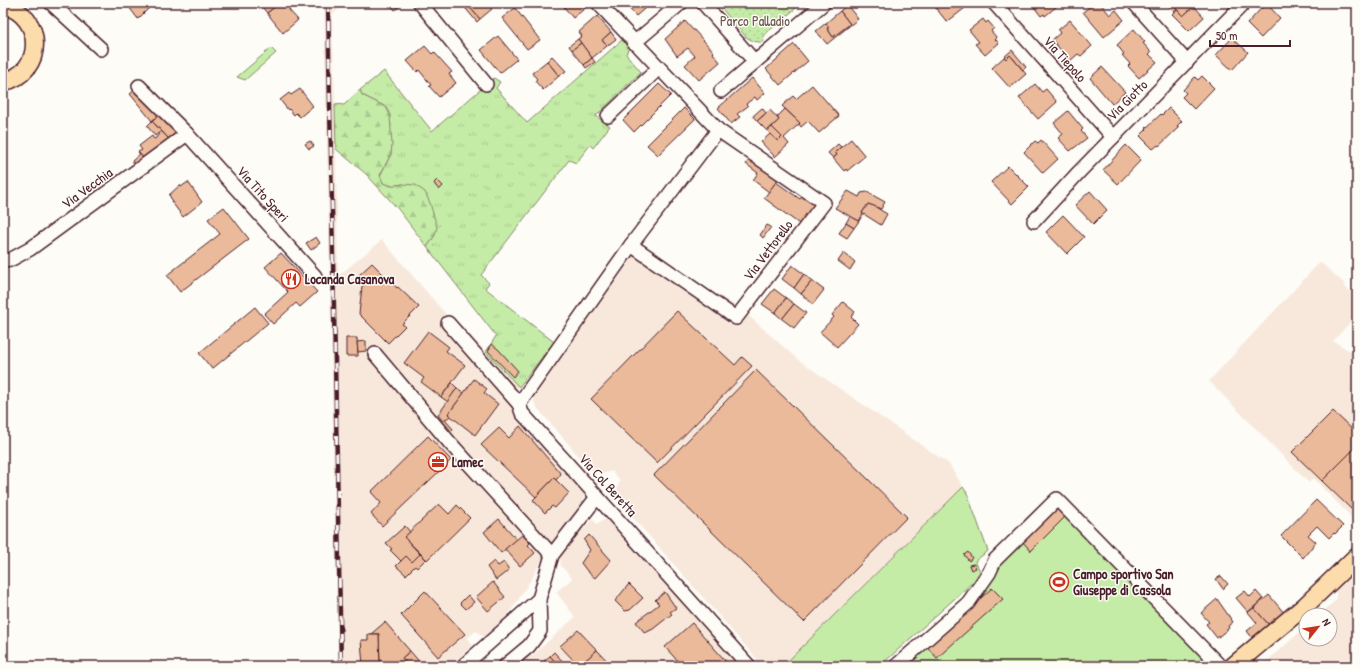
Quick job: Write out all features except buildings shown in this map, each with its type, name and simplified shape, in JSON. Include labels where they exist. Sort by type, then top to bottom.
[{"type":"main road","points":[[3,5],[16,10],[24,16],[30,24],[35,41],[34,51],[25,70],[17,76],[3,82]]},
{"type":"main road","points":[[1233,666],[1305,606],[1357,556]]},
{"type":"street","points":[[50,3],[101,49]]},
{"type":"street","points":[[420,3],[486,84]]},
{"type":"street","name":"Via Vettorello","points":[[598,3],[634,43],[718,130],[824,203],[736,318],[631,245]]},
{"type":"street","points":[[634,43],[681,3]]},
{"type":"street","points":[[703,3],[755,62]]},
{"type":"street","points":[[721,91],[824,3]]},
{"type":"street","name":"Via Tiepolo","points":[[994,3],[1113,137]]},
{"type":"street","points":[[1134,3],[1187,62]]},
{"type":"street","name":"Via Giotto","points":[[1034,221],[1075,176],[1244,3]]},
{"type":"street","points":[[608,116],[659,68]]},
{"type":"street","name":"Via Tito Speri","points":[[139,86],[187,134],[315,276]]},
{"type":"street","points":[[519,404],[631,245],[718,130]]},
{"type":"street","name":"Via Vecchia","points":[[3,261],[10,260],[30,249],[187,134]]},
{"type":"street","name":"Via Col Beretta","points":[[448,323],[519,404],[522,413],[749,666]]},
{"type":"street","points":[[375,354],[450,443],[552,555]]},
{"type":"street","points":[[505,666],[529,646],[540,631],[539,599],[552,555],[597,497]]},
{"type":"street","points":[[896,666],[968,603],[989,573],[995,560],[1057,499],[1220,666]]},
{"type":"street","points":[[463,666],[539,599]]},
{"type":"shaded area","points":[[324,3],[345,3],[332,15],[338,276],[382,240],[449,318],[454,318],[519,387],[507,400],[585,489],[583,503],[554,544],[551,544],[532,578],[507,617],[484,637],[476,631],[467,638],[473,645],[451,666],[446,666],[442,662],[437,666],[338,666]]},
{"type":"shaded area","points":[[636,246],[738,307],[797,359],[949,464],[963,487],[783,666],[763,666],[620,503],[616,496],[616,492],[620,480],[612,471],[602,474],[589,468],[539,410],[534,402],[534,391]]},
{"type":"shaded area","points":[[1320,262],[1345,284],[1343,286],[1357,297],[1357,315],[1333,341],[1357,355],[1357,523],[1313,478],[1309,483],[1209,381]]},
{"type":"shaded area","points":[[592,519],[597,524],[604,520],[612,520],[745,666],[513,666],[528,653],[532,656],[575,617],[556,592],[572,578],[561,566],[560,558],[580,528],[583,530]]},
{"type":"shaded area","points":[[1357,562],[1357,666],[1261,666],[1298,634],[1298,647],[1338,647],[1338,607],[1328,607],[1336,600],[1336,590],[1347,580],[1343,576]]},
{"type":"green space","name":"Parco Palladio","points":[[717,3],[802,3],[763,36],[764,41],[757,42],[746,37]]},
{"type":"green space","points":[[622,40],[629,47],[626,54],[641,72],[596,116],[610,126],[593,148],[590,145],[576,163],[569,160],[481,275],[489,283],[485,288],[554,342],[519,387],[486,352],[496,336],[427,247],[435,235],[403,184],[391,186],[383,183],[380,176],[391,154],[386,107],[362,95],[360,90],[384,71],[432,131],[494,78],[500,82],[496,88],[527,123]]},
{"type":"green space","points":[[271,48],[276,53],[245,80],[237,77]]},
{"type":"green space","points":[[360,90],[362,95],[386,107],[390,115],[392,145],[391,154],[380,175],[383,183],[391,186],[403,184],[415,185],[425,192],[430,203],[437,227],[435,235],[427,247],[398,209],[366,174],[336,149],[335,104],[344,105]]},
{"type":"green space","points":[[963,487],[967,493],[988,551],[975,561],[980,571],[974,581],[880,666],[783,666]]},
{"type":"green space","name":"Campo sportivo San Giuseppe di Cassola","points":[[1061,501],[1202,648],[1202,658],[1199,661],[1204,666],[897,666],[917,650],[998,571],[998,565]]},
{"type":"railway","points":[[328,3],[341,666]]},
{"type":"place","name":"Locanda Casanova","points":[[291,279]]},
{"type":"place","name":"Lamec","points":[[438,462]]},
{"type":"place","name":"Campo sportivo San Giuseppe di Cassola","points":[[1059,582]]}]
